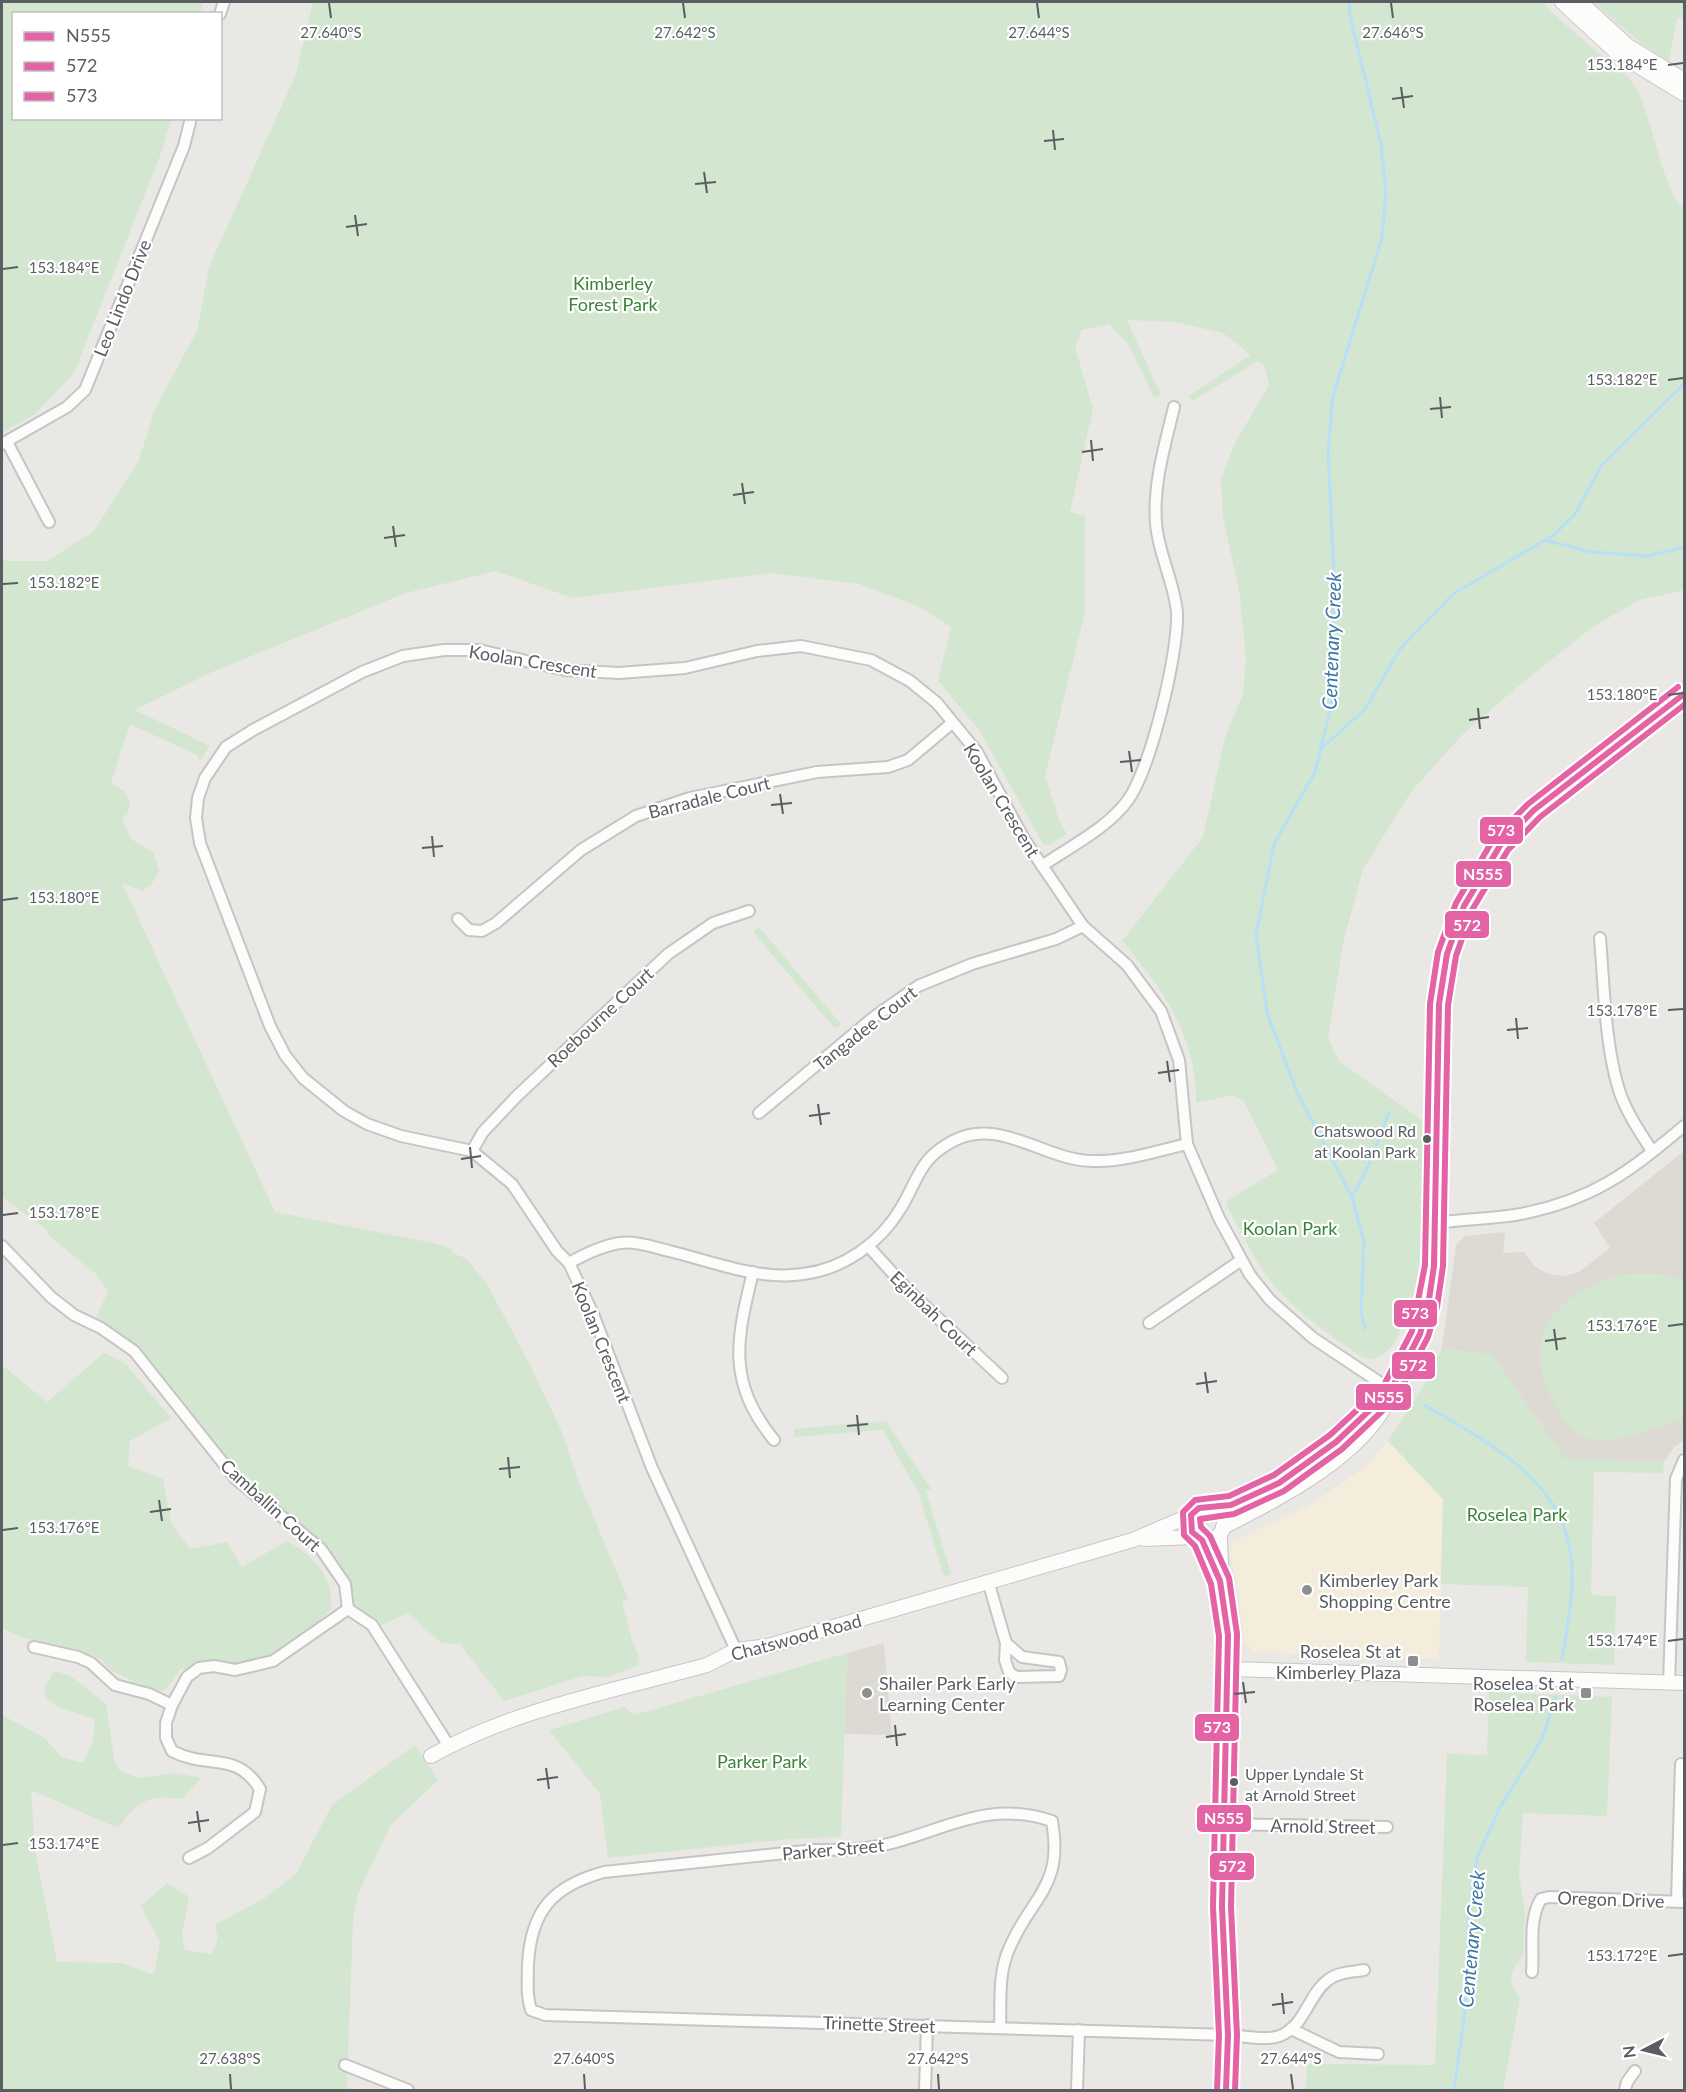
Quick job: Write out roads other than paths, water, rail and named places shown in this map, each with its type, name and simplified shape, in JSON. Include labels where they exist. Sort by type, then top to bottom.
[{"type":"street","points":[[1562,2],[1617,53],[1684,94]]},
{"type":"street","points":[[1580,2],[1628,46],[1684,80]]},
{"type":"street","name":"Leo Lindo Drive","points":[[49,522],[4,443],[67,407],[85,390],[184,146],[190,120]]},
{"type":"street","points":[[1042,866],[1109,819],[1128,800],[1141,776],[1167,684],[1176,641],[1177,612],[1172,583],[1156,525],[1156,493],[1174,407]]},
{"type":"street","name":"Koolan Crescent","points":[[736,1650],[652,1467],[593,1314],[569,1263],[557,1251],[512,1185],[472,1151],[401,1136],[367,1124],[322,1095],[285,1055],[270,1026],[200,843],[196,818],[198,798],[205,778],[226,747],[253,730],[362,672],[403,656],[444,650],[479,650],[564,670],[619,673],[685,668],[757,651],[801,646],[854,655],[891,669],[928,694],[977,752],[1042,866],[1083,926],[1127,965],[1161,1011],[1179,1060],[1185,1104],[1187,1144],[1240,1261],[1270,1300],[1284,1314],[1313,1338],[1391,1390]]},
{"type":"street","points":[[1199,1538],[1212,1540],[1222,1531],[1262,1508],[1336,1450],[1391,1390],[1411,1355],[1425,1317],[1434,1266],[1437,1223],[1439,1004],[1447,954],[1464,906],[1474,884],[1501,844],[1534,810],[1684,694]]},
{"type":"street","name":"Barradale Court","points":[[458,919],[469,930],[482,931],[496,924],[581,850],[636,816],[690,798],[817,772],[888,767],[908,760],[952,723]]},
{"type":"street","name":"Roebourne Court","points":[[472,1151],[483,1132],[517,1096],[668,954],[713,923],[749,911]]},
{"type":"street","name":"Tangadee Court","points":[[759,1113],[874,1017],[918,986],[972,964],[1056,939],[1083,926]]},
{"type":"street","points":[[1600,938],[1613,1068],[1619,1092],[1652,1151]]},
{"type":"street","points":[[1437,1223],[1513,1215],[1564,1204],[1614,1181],[1684,1126]]},
{"type":"street","points":[[569,1263],[598,1248],[634,1243],[753,1272],[787,1275],[812,1273],[845,1261],[868,1247],[902,1207],[922,1165],[935,1151],[970,1135],[1001,1135],[1054,1153],[1092,1161],[1111,1160],[1187,1144]]},
{"type":"street","name":"Camballin Court","points":[[2,1246],[51,1297],[74,1315],[101,1328],[134,1351],[235,1478],[321,1549],[345,1584],[348,1609]]},
{"type":"street","name":"Eginbah Court","points":[[868,1247],[908,1290],[1002,1378]]},
{"type":"street","points":[[1149,1323],[1240,1261]]},
{"type":"street","points":[[753,1272],[738,1365],[741,1384],[756,1418],[774,1440]]},
{"type":"street","points":[[1220,1581],[1199,1538],[1190,1527],[1191,1515],[1199,1508],[1215,1508],[1238,1502],[1271,1488],[1336,1450]]},
{"type":"street","points":[[1669,1683],[1676,1479],[1684,1460]]},
{"type":"street","points":[[1215,1508],[1222,1516],[1220,1581],[1228,1635],[1229,1669],[1222,1907],[1228,2035],[1226,2091]]},
{"type":"street","name":"Chatswood Road","points":[[430,1756],[508,1721],[706,1665],[736,1650],[768,1646],[1133,1540],[1191,1515]]},
{"type":"street","name":"Chatswood Road","points":[[1133,1540],[1199,1538]]},
{"type":"street","points":[[988,1581],[1006,1643],[1005,1660],[1013,1676],[1059,1676],[1061,1670],[1059,1662],[1022,1657],[1006,1643]]},
{"type":"street","points":[[189,1858],[208,1848],[255,1812],[260,1789],[252,1775],[240,1766],[197,1761],[172,1751],[166,1738],[166,1723],[172,1705],[187,1677],[199,1668],[214,1666],[235,1670],[255,1668],[273,1661],[348,1609],[372,1625],[449,1746]]},
{"type":"street","points":[[34,1647],[78,1657],[91,1663],[115,1684],[149,1694],[172,1705]]},
{"type":"street","points":[[1229,1669],[1684,1683]]},
{"type":"street","points":[[1681,1764],[1681,1901]]},
{"type":"street","name":"Parker Street","points":[[531,2010],[527,1996],[529,1946],[535,1924],[548,1902],[579,1879],[604,1872],[814,1850],[849,1851],[891,1844],[958,1820],[987,1815],[1036,1816],[1052,1821],[1056,1847],[1053,1869],[1044,1891],[1009,1949],[1002,1971],[1000,2027]]},
{"type":"street","name":"Arnold Street","points":[[1224,1824],[1387,1827]]},
{"type":"street","name":"Oregon Drive","points":[[1532,1972],[1533,1922],[1535,1908],[1541,1899],[1549,1897],[1681,1901]]},
{"type":"street","points":[[1364,1970],[1329,1979],[1316,1991],[1303,2016],[1291,2029],[1338,2052],[1378,2054]]},
{"type":"street","name":"Trinette Street","points":[[531,2010],[545,2015],[1276,2037],[1291,2029]]},
{"type":"street","points":[[925,2091],[927,2025]]},
{"type":"street","points":[[1077,2091],[1079,2030]]},
{"type":"street","points":[[345,2065],[408,2091]]},
{"type":"street","points":[[1625,2091],[1627,2082],[1635,2071]]},
{"type":"waterway","name":"Centenary Creek","points":[[1349,2],[1350,16],[1381,144],[1386,193],[1382,238],[1333,396],[1328,451],[1334,575],[1331,707],[1315,772],[1274,844],[1256,934],[1267,1013],[1297,1092],[1352,1197],[1364,1241],[1361,1312],[1365,1329]]},
{"type":"waterway","points":[[1321,749],[1365,709],[1400,649],[1453,594],[1554,535],[1575,514],[1601,466],[1684,384]]},
{"type":"waterway","points":[[1545,540],[1591,552],[1648,556],[1684,547]]},
{"type":"waterway","points":[[1352,1197],[1367,1169],[1389,1112]]},
{"type":"waterway","name":"Centenary Creek","points":[[1424,1405],[1491,1445],[1512,1461],[1532,1478],[1549,1498],[1561,1520],[1569,1545],[1572,1573],[1571,1602],[1562,1659]]},
{"type":"waterway","name":"Centenary Creek","points":[[1454,2090],[1464,2019],[1469,1915],[1477,1858],[1499,1809],[1542,1739],[1556,1697]]},
{"type":"place","name":"Chatswood Rd at Koolan Park","points":[[1427,1139]]},
{"type":"place","name":"Kimberley Park Shopping Centre","points":[[1307,1590]]},
{"type":"place","name":"Roselea St at Kimberley Plaza","points":[[1413,1661]]},
{"type":"place","name":"Shailer Park Early Learning Center","points":[[867,1693]]},
{"type":"place","name":"Roselea St at Roselea Park","points":[[1586,1693]]},
{"type":"place","name":"Upper Lyndale St at Arnold Street","points":[[1234,1782]]},
{"type":"park label","name":"Kimberley Forest Park","points":[[613,293]]},
{"type":"park label","name":"Koolan Park","points":[[1290,1228]]},
{"type":"park label","name":"Roselea Park","points":[[1517,1514]]},
{"type":"park label","name":"Parker Park","points":[[762,1761]]}]
